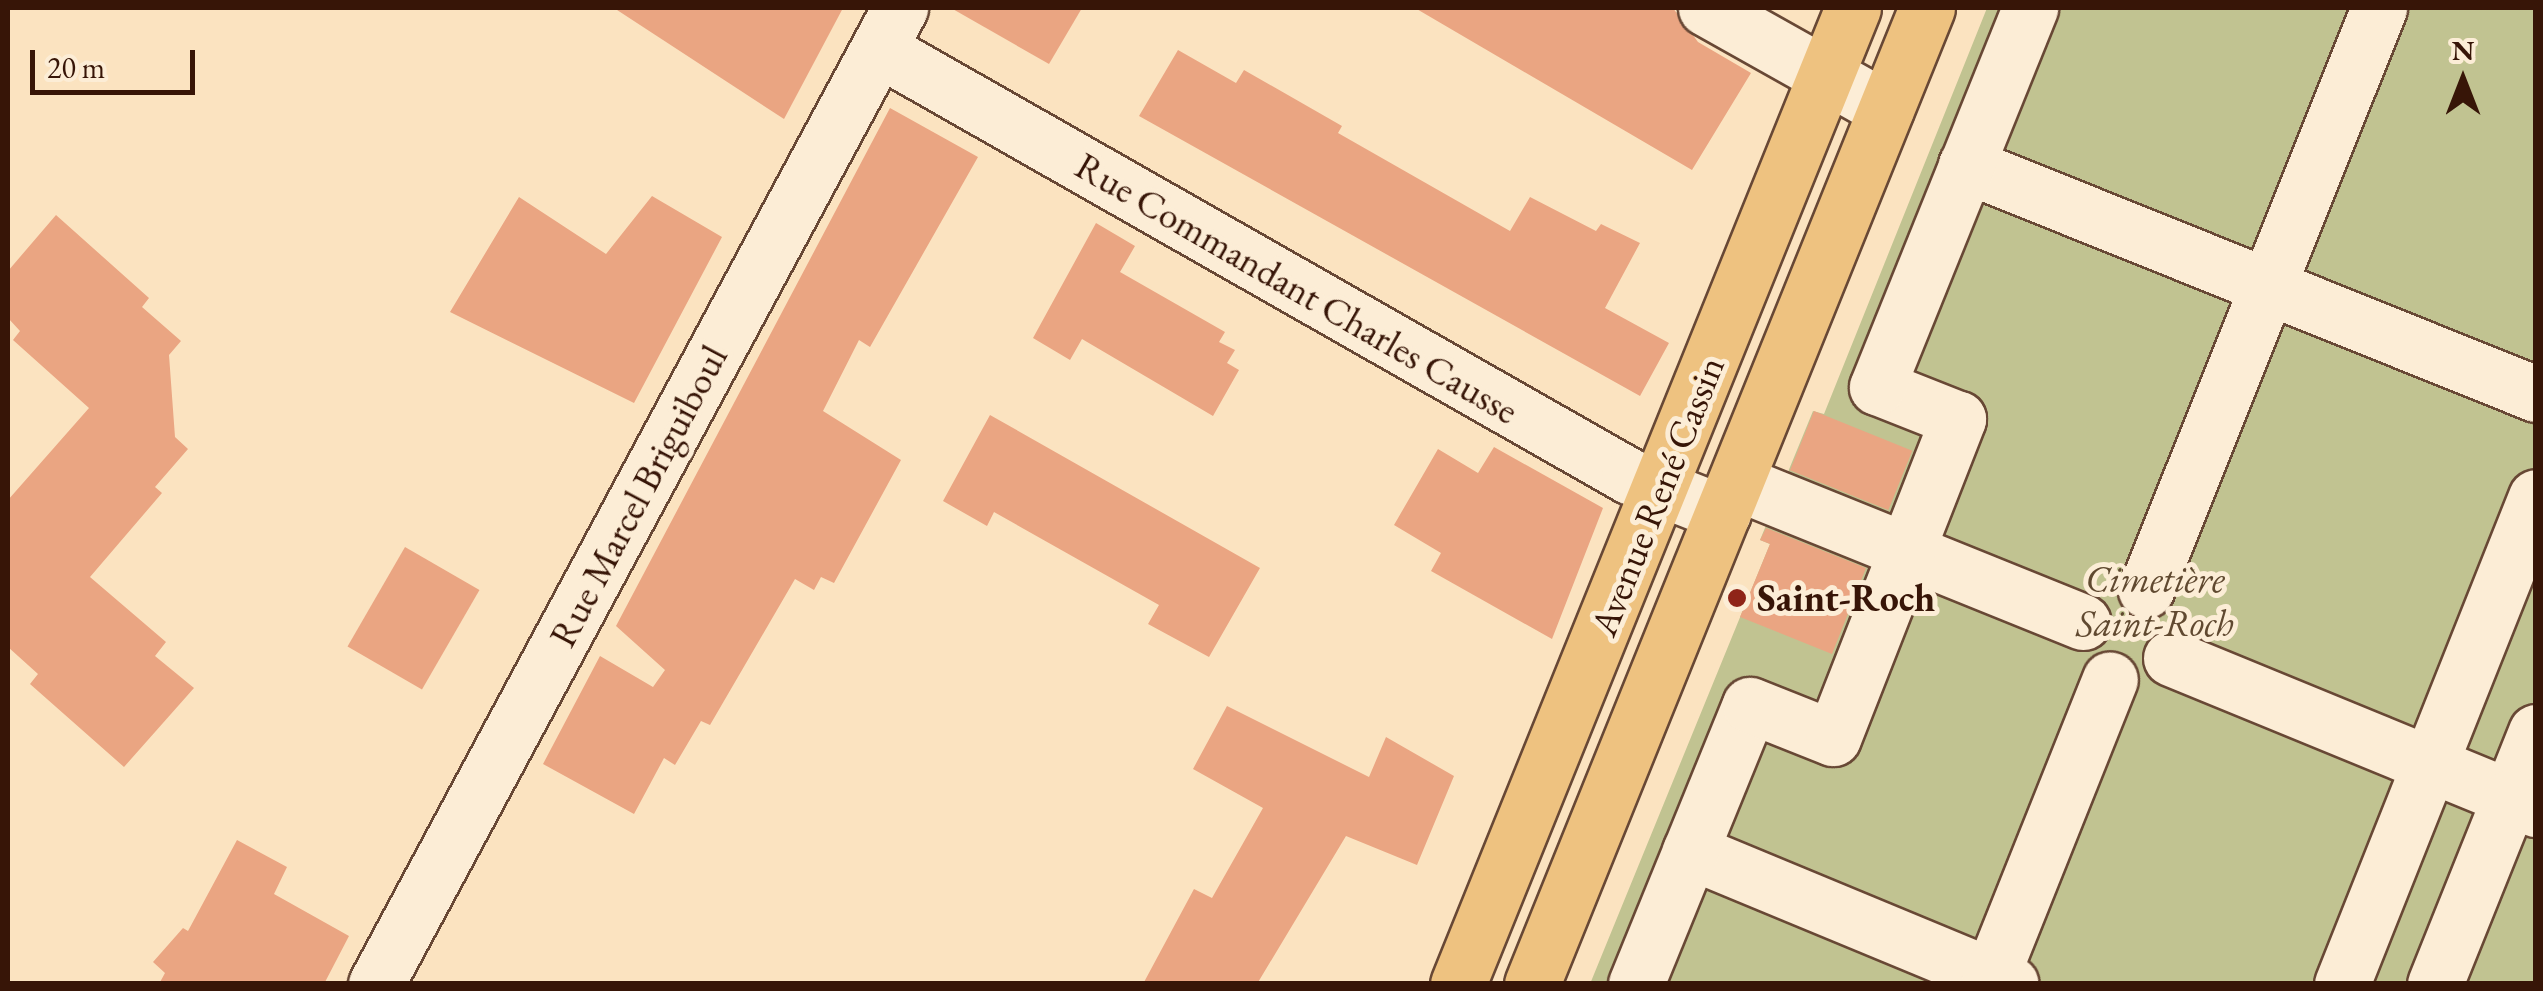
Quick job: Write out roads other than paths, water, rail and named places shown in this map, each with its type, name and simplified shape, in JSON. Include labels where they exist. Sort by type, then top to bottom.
[{"type":"main road","name":"Avenue René Cassin","points":[[1458,984],[1853,8]]},
{"type":"main road","name":"Avenue René Cassin","points":[[1532,984],[1927,8]]},
{"type":"main road","points":[[1503,872],[1566,900]]},
{"type":"street","points":[[1706,8],[1825,79],[1886,109]]},
{"type":"street","points":[[1636,984],[1750,705],[1833,738],[1958,418],[1877,387],[2030,8]]},
{"type":"street","points":[[2146,590],[2380,8]]},
{"type":"street","name":"Rue Commandant Charles Causse","points":[[890,28],[1391,344],[1660,488],[1730,498],[1906,548],[2084,622]]},
{"type":"street","name":"Rue Marcel Briguiboul","points":[[376,984],[890,28]]},
{"type":"street","points":[[1966,166],[2536,394]]},
{"type":"street","points":[[2342,984],[2536,498]]},
{"type":"street","points":[[2146,590],[2160,598],[2176,626],[2171,658],[2138,682],[2110,679],[2084,648],[2084,622],[2101,596],[2146,590]]},
{"type":"street","points":[[2171,658],[2522,803]]},
{"type":"street","points":[[1690,851],[1997,981],[2110,679]]},
{"type":"street","points":[[2435,984],[2522,803],[2536,732]]},
{"type":"place","name":"Saint-Roch","points":[[1737,598]]},
{"type":"park label","name":"Cimetière Saint-Roch","points":[[2155,601]]}]
